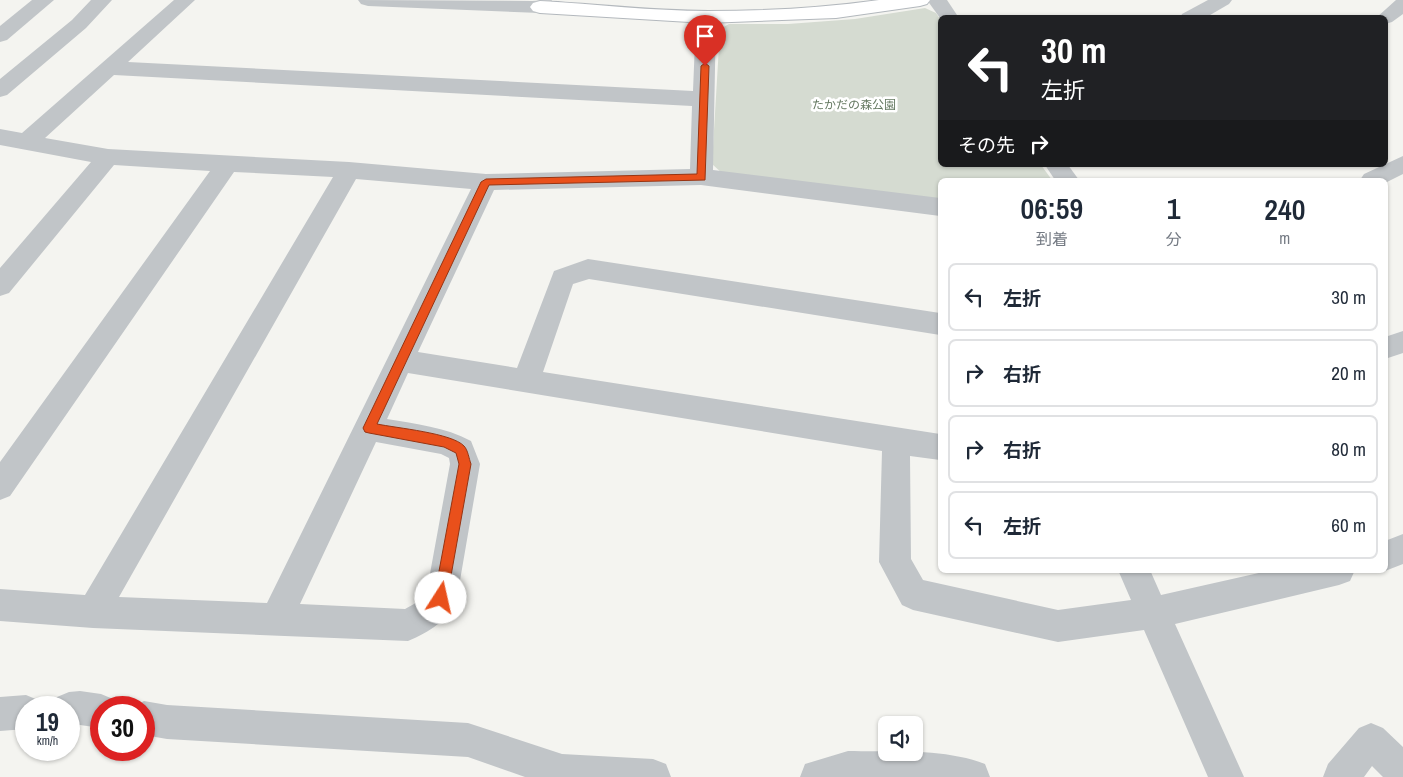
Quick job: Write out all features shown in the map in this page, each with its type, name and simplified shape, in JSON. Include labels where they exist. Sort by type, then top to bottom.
[{"type":"street","points":[[0,36],[44,0]]},
{"type":"street","points":[[0,90],[79,24],[102,0]]},
{"type":"street","points":[[26,142],[185,0]]},
{"type":"street","points":[[368,0],[541,3],[706,17],[836,12],[920,0]]},
{"type":"street","points":[[938,0],[948,15]]},
{"type":"street","points":[[1194,15],[1222,0]]},
{"type":"street","points":[[1388,16],[1403,4]]},
{"type":"street","points":[[701,177],[706,17]]},
{"type":"street","points":[[108,68],[704,99]]},
{"type":"street","points":[[0,137],[108,157],[349,170],[486,182],[701,177],[938,207]]},
{"type":"street","points":[[0,286],[108,157]]},
{"type":"street","points":[[0,486],[228,163]]},
{"type":"street","points":[[1376,178],[1403,164]]},
{"type":"street","points":[[1058,167],[1066,178]]},
{"type":"street","points":[[93,612],[349,170]]},
{"type":"street","points":[[276,620],[486,182]]},
{"type":"street","points":[[526,381],[564,278],[588,269],[938,324]]},
{"type":"street","points":[[1388,347],[1403,342]]},
{"type":"street","points":[[401,360],[938,448]]},
{"type":"street","points":[[0,605],[93,612],[408,625],[425,615],[441,598],[465,464],[461,450],[446,442],[369,428]]},
{"type":"street","points":[[896,441],[894,562],[913,594],[1058,626],[1153,613],[1326,573]]},
{"type":"street","points":[[1388,555],[1403,549]]},
{"type":"street","points":[[1135,573],[1226,777]]},
{"type":"street","points":[[0,714],[15,713]]},
{"type":"street","points":[[155,720],[468,740],[562,772],[653,777]]},
{"type":"street","points":[[1341,777],[1371,740],[1403,772]]},
{"type":"street","points":[[818,777],[848,769],[927,771],[972,777]]},
{"type":"green space","name":"たかだの森公園","points":[[925,8],[936,13],[938,16],[938,167],[1042,167],[1051,178],[938,178],[938,204],[723,174],[712,164],[720,29],[729,24],[788,24],[855,19]]},
{"type":"route","points":[[441,598],[465,464],[461,450],[446,442],[369,428],[486,182],[701,177],[705,66]]}]
